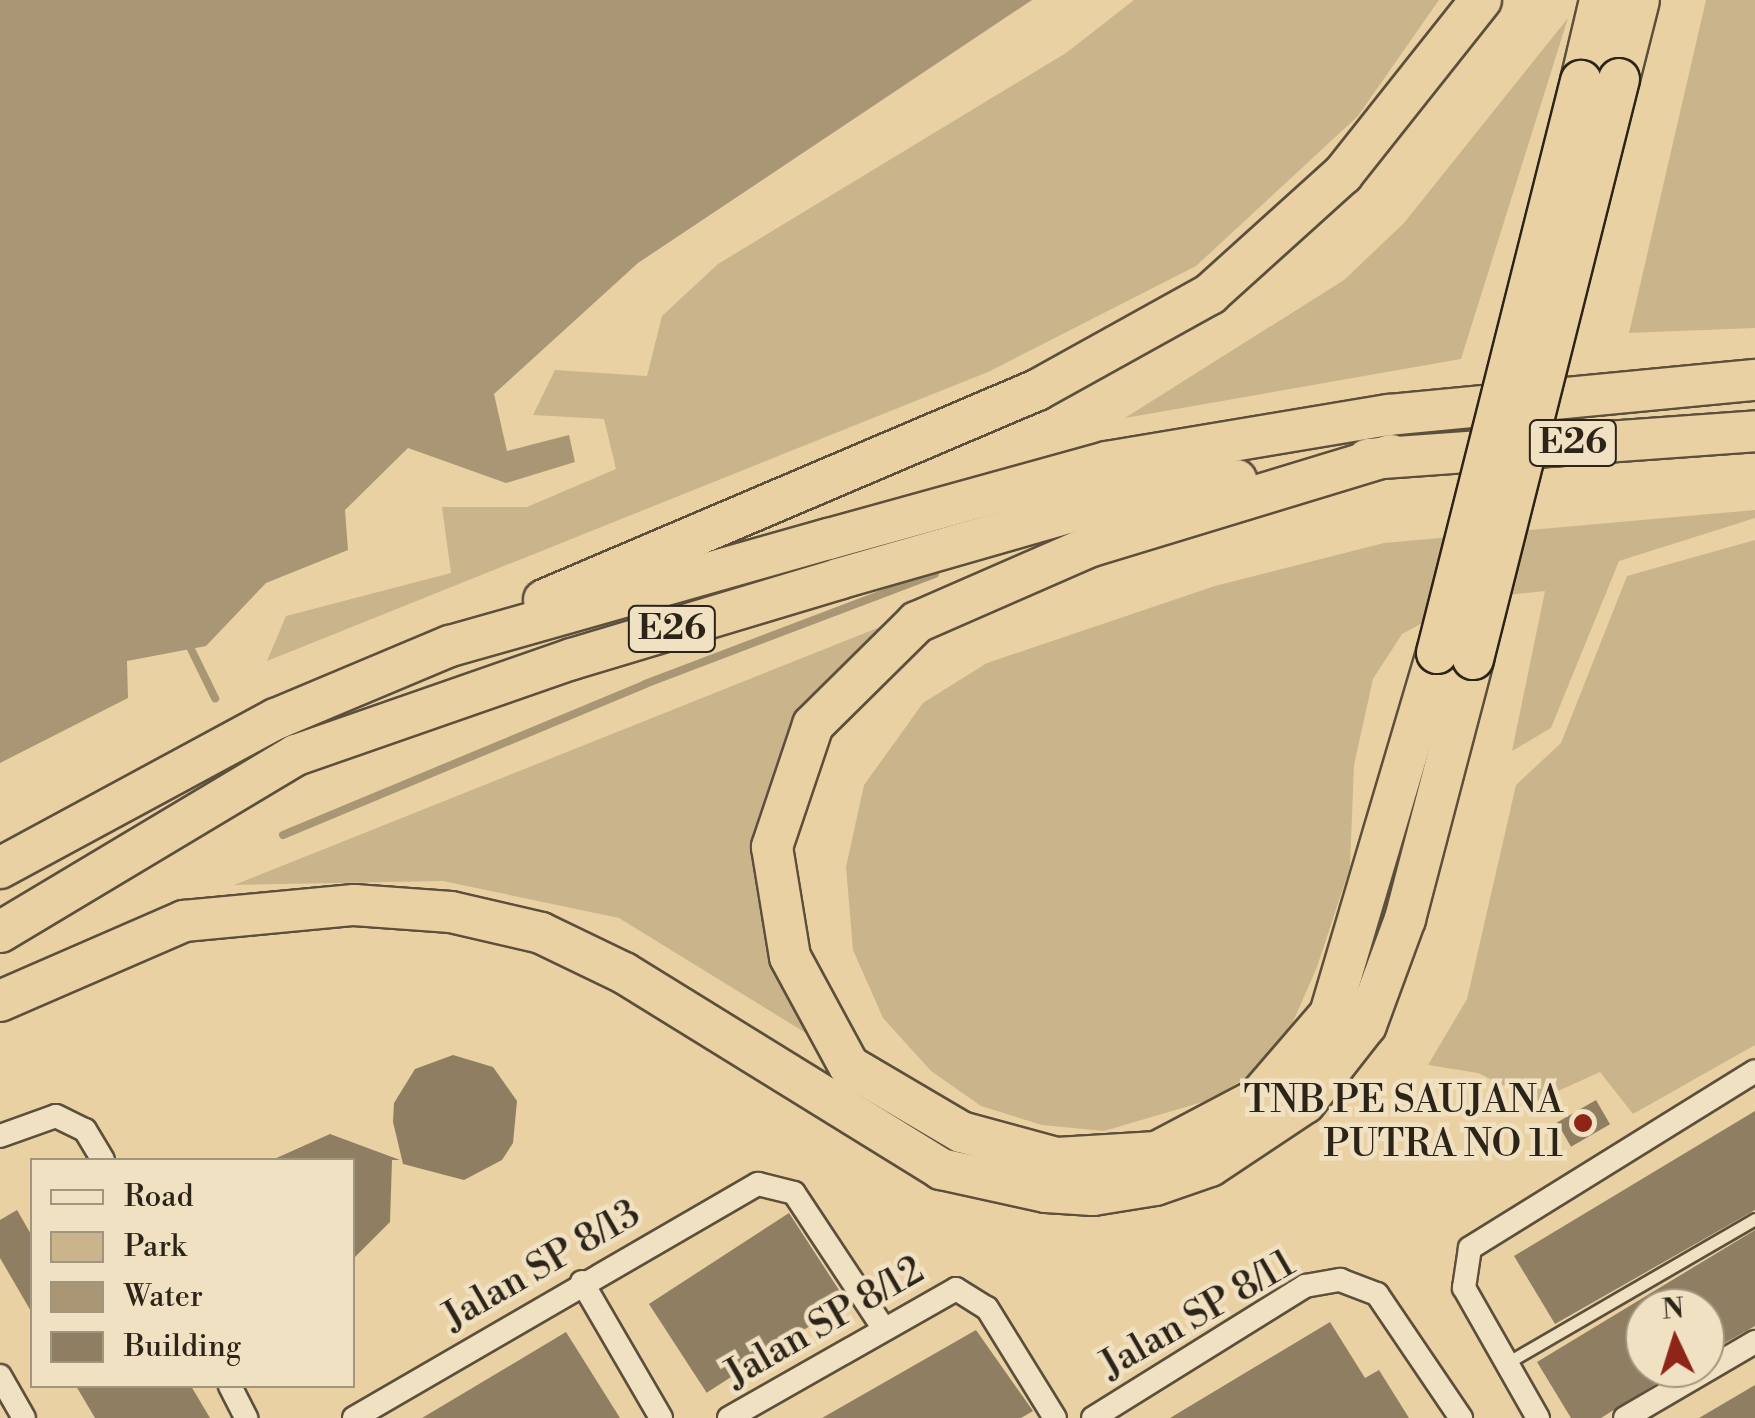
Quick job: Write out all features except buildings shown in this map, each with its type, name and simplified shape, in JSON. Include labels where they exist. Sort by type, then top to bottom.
[{"type":"highway","points":[[450,646],[640,553],[1037,390],[1210,294],[1342,174],[1481,0]]},
{"type":"highway","points":[[1600,0],[1600,80]]},
{"type":"highway","points":[[0,1002],[184,922],[354,905],[451,912],[541,933],[624,973],[941,1169],[1046,1192],[1093,1195],[1156,1185],[1210,1166],[1305,1104],[1366,1025],[1404,919],[1455,656],[1600,80],[1640,0]]},
{"type":"highway","name":"E26","points":[[0,868],[276,719],[450,646],[1108,462],[1388,414],[1755,380]]},
{"type":"highway","name":"E26","points":[[0,932],[296,755],[553,665],[1114,500],[1391,455],[1755,431]]},
{"type":"highway","points":[[1391,455],[1092,546],[917,622],[814,725],[772,847],[790,957],[849,1066],[961,1132],[1057,1158],[1157,1152],[1257,1099],[1330,1014],[1455,656]]},
{"type":"street","points":[[1538,1418],[1464,1288],[1470,1248],[1755,1071]]},
{"type":"street","points":[[0,1136],[56,1116],[86,1130],[102,1158]]},
{"type":"street","name":"Jalan SP 8/13","points":[[354,1418],[741,1190],[769,1183],[794,1194],[882,1326]]},
{"type":"street","name":"Jalan SP 8/11","points":[[1093,1418],[1305,1286],[1340,1280],[1377,1294],[1462,1418]]},
{"type":"street","points":[[582,1282],[661,1418]]},
{"type":"street","name":"Jalan SP 8/12","points":[[729,1418],[882,1326],[956,1288],[988,1308],[1055,1418]]},
{"type":"street","points":[[1625,1418],[1755,1342]]},
{"type":"street","points":[[0,1376],[24,1418]]},
{"type":"street","points":[[231,1388],[246,1418]]},
{"type":"lane","points":[[1505,1364],[1755,1219]]},
{"type":"green space","points":[[1134,0],[1439,0],[1358,116],[1196,266],[988,372],[267,661],[286,616],[451,573],[442,507],[527,507],[616,469],[604,419],[533,415],[555,370],[647,376],[662,316],[718,264],[1066,53]]},
{"type":"green space","points":[[1706,0],[1755,0],[1755,328],[1629,333]]},
{"type":"green space","points":[[1568,18],[1461,359],[1125,418],[1344,280],[1404,223]]},
{"type":"green space","points":[[1755,510],[1755,518],[1619,561],[1551,728],[1512,751],[1545,591],[1436,603],[1428,620],[1402,634],[1373,679],[1354,765],[1350,867],[1317,967],[1289,1031],[1252,1073],[1213,1099],[1104,1131],[1042,1125],[981,1106],[931,1071],[883,1018],[853,950],[846,867],[864,785],[923,703],[987,663],[1215,586],[1384,543]]},
{"type":"green space","points":[[1755,540],[1755,1045],[1633,1114],[1600,1072],[1536,1101],[1478,1073],[1428,1065],[1467,999],[1516,785],[1561,743],[1627,576]]},
{"type":"green space","points":[[890,623],[805,714],[779,960],[809,1035],[619,918],[443,881],[234,885]]},
{"type":"water","points":[[0,0],[1032,0],[638,263],[494,394],[507,451],[569,435],[575,462],[506,483],[408,448],[345,510],[348,550],[266,583],[206,646],[127,661],[128,698],[0,763]]},
{"type":"waterway","points":[[283,835],[645,684],[935,574]]},
{"type":"waterway","points":[[191,649],[215,698]]},
{"type":"place","name":"TNB PE SAUJANA PUTRA NO 11","points":[[1583,1123]]}]
